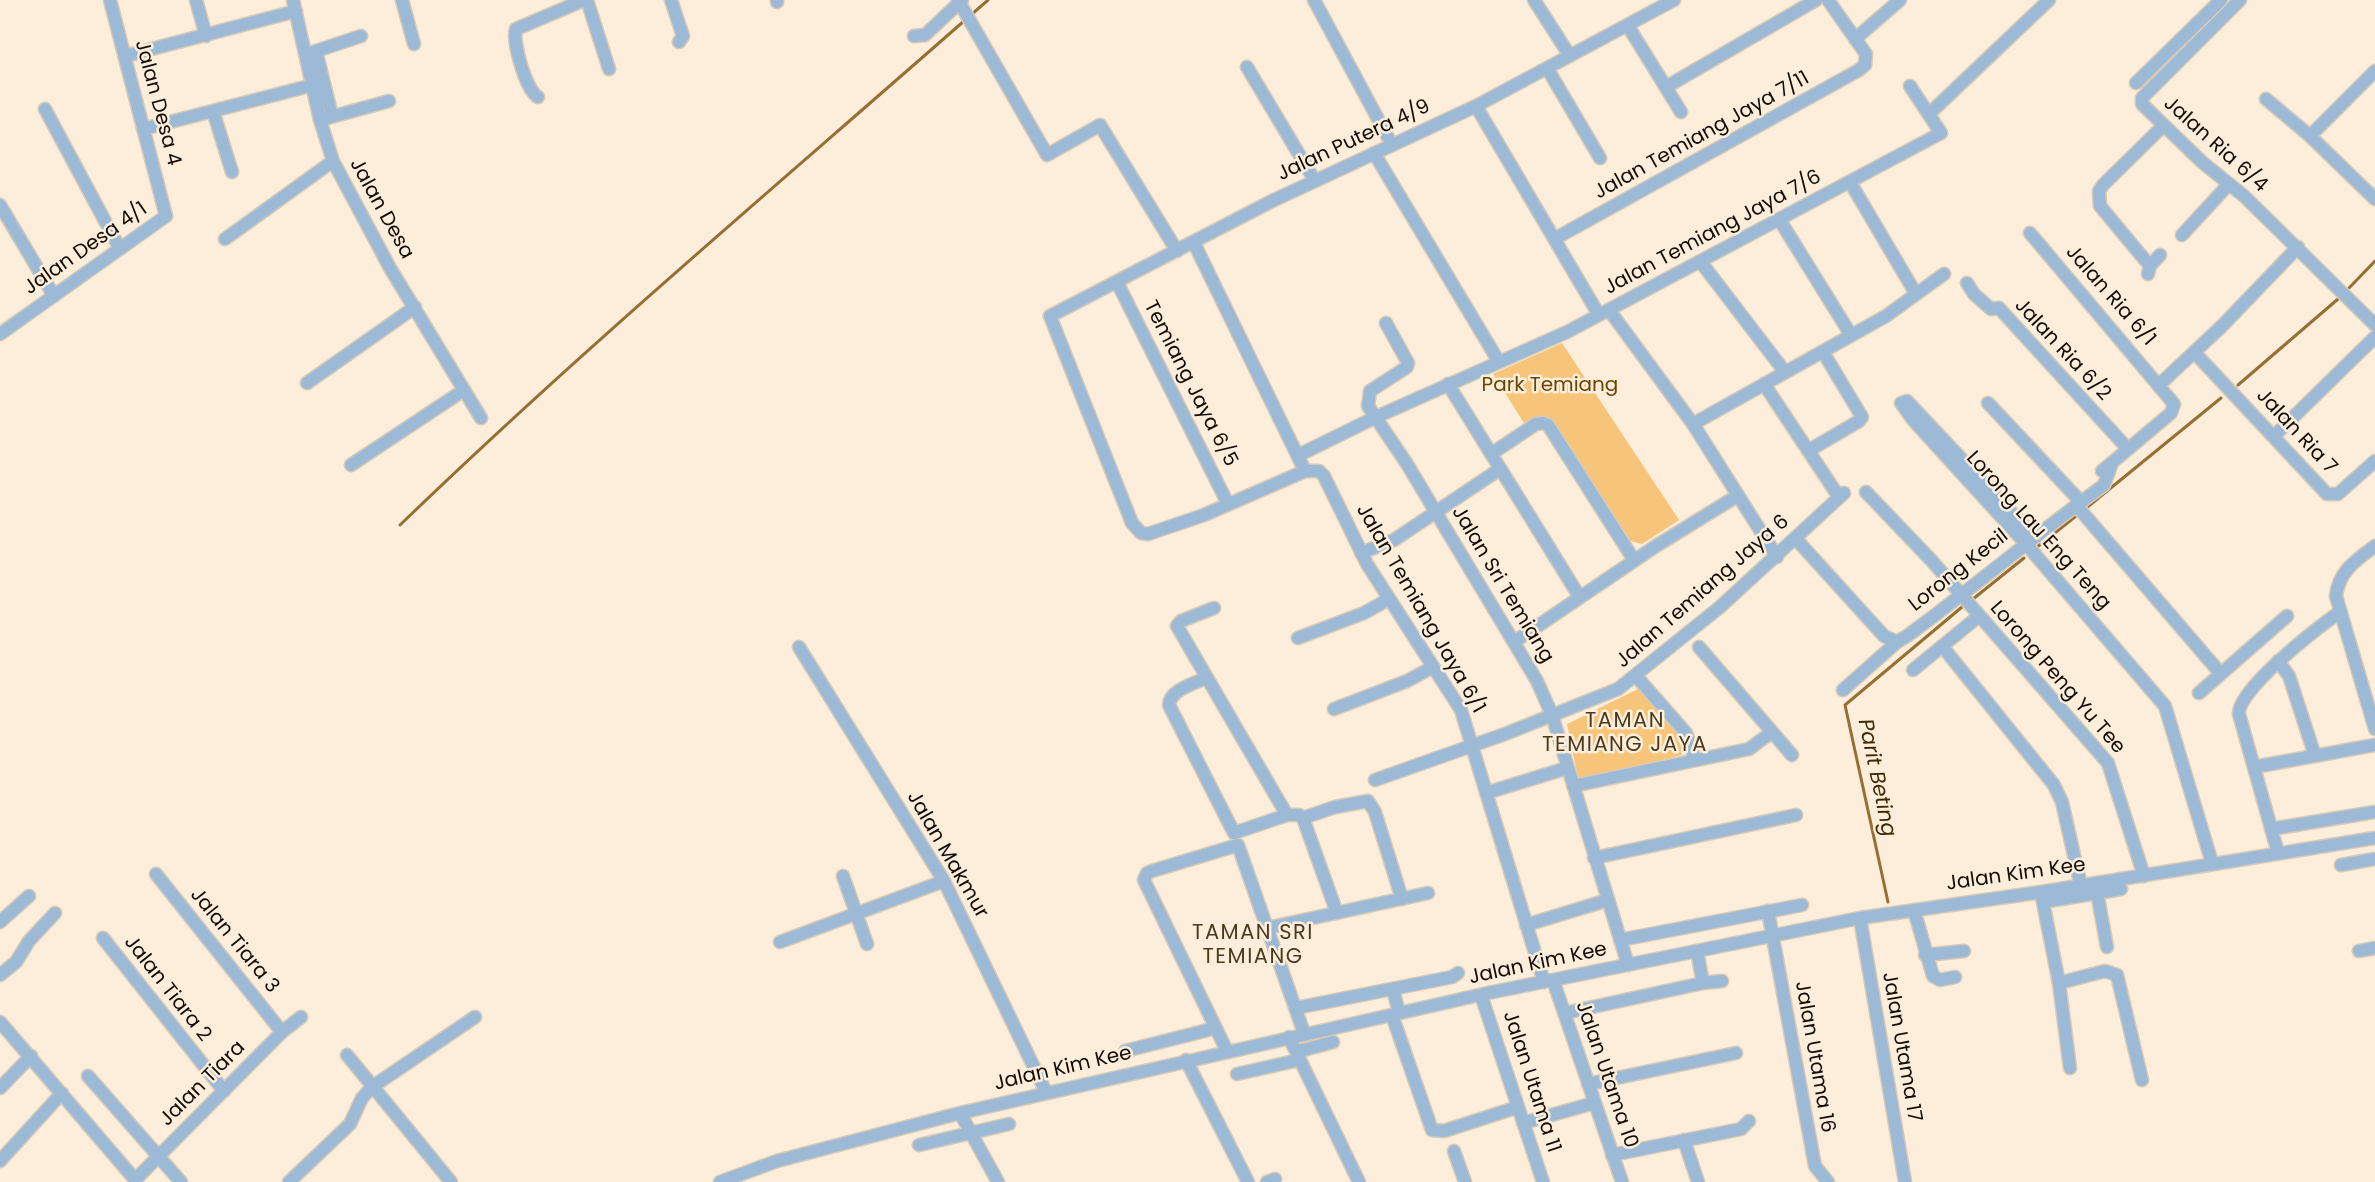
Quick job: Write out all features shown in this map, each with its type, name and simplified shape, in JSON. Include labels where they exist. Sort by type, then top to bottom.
[{"type":"street","name":"Jalan Desa 4","points":[[110,0],[166,216]]},
{"type":"street","points":[[196,0],[206,36]]},
{"type":"street","points":[[402,0],[414,44]]},
{"type":"street","points":[[538,97],[530,91],[515,39],[516,29],[520,25],[585,0],[609,69]]},
{"type":"street","points":[[671,0],[683,36],[679,42]]},
{"type":"street","points":[[1314,0],[1392,145]]},
{"type":"street","points":[[1534,0],[1570,56]]},
{"type":"street","name":"Jalan Putera 4/9","points":[[1228,504],[1148,534],[1141,533],[1132,523],[1050,316],[1315,181],[1476,106],[1674,0]]},
{"type":"street","points":[[1666,87],[1816,0]]},
{"type":"street","points":[[1828,0],[1855,39],[1899,0]]},
{"type":"street","points":[[1929,114],[2049,0]]},
{"type":"street","points":[[2136,83],[2221,0]]},
{"type":"street","name":"Jalan Ria 6/4","points":[[2240,0],[2142,98],[2144,109],[2298,247],[2375,325]]},
{"type":"street","points":[[914,36],[925,35],[960,1],[1047,155],[1100,125],[1177,251]]},
{"type":"street","points":[[124,56],[206,36],[294,5]]},
{"type":"street","name":"Jalan Desa","points":[[294,5],[311,53],[333,161],[360,214],[481,418]]},
{"type":"street","points":[[1628,26],[1682,112]]},
{"type":"street","points":[[311,53],[361,36]]},
{"type":"street","name":"Jalan Temiang Jaya 7/11","points":[[1556,238],[1661,182],[1865,65],[1866,54],[1855,39]]},
{"type":"street","name":"Jalan Desa","points":[[311,53],[313,86],[326,118]]},
{"type":"street","points":[[1246,67],[1315,181]]},
{"type":"street","points":[[1547,68],[1600,158]]},
{"type":"street","points":[[2310,136],[2375,71]]},
{"type":"street","points":[[143,129],[313,86]]},
{"type":"street","name":"Jalan Temiang Jaya 7/6","points":[[1304,453],[1376,417],[1604,313],[1941,133],[1910,86]]},
{"type":"street","points":[[2266,99],[2373,193]]},
{"type":"street","points":[[326,118],[389,101]]},
{"type":"street","points":[[1476,106],[1604,313],[1693,424],[1777,557]]},
{"type":"street","points":[[45,109],[120,249]]},
{"type":"street","points":[[213,111],[232,172]]},
{"type":"street","points":[[2160,255],[2149,270],[2100,206],[2098,199],[2103,185],[2163,126]]},
{"type":"street","points":[[1374,153],[1499,362]]},
{"type":"street","points":[[225,239],[333,161]]},
{"type":"street","points":[[1850,182],[1916,294]]},
{"type":"street","points":[[2182,235],[2229,184]]},
{"type":"street","points":[[0,205],[54,296]]},
{"type":"street","name":"Jalan Desa 4/1","points":[[0,334],[166,216]]},
{"type":"street","points":[[1779,219],[1851,335]]},
{"type":"street","name":"Jalan Ria 6/1","points":[[2030,234],[2160,384],[2174,404],[2171,413],[2128,449]]},
{"type":"street","name":"Jalan Temiang Jaya 6/1","points":[[1194,243],[1309,470],[1324,476],[1361,553],[1461,710],[1526,925],[1548,981]]},
{"type":"street","points":[[2160,384],[2298,247]]},
{"type":"street","points":[[1700,261],[1785,372]]},
{"type":"street","points":[[1693,424],[1886,316],[1944,274]]},
{"type":"street","name":"Temiang Jaya 6/5","points":[[1117,282],[1228,504]]},
{"type":"street","name":"Jalan Ria 6/2","points":[[1967,283],[1984,304],[1991,309],[1999,308],[2128,449]]},
{"type":"street","points":[[306,383],[415,307]]},
{"type":"street","name":"Jalan Sri Temiang","points":[[1386,323],[1408,363],[1407,367],[1370,391],[1367,402],[1537,681],[1552,716],[1628,965]]},
{"type":"street","points":[[2274,436],[2375,338]]},
{"type":"street","points":[[1764,384],[1808,451],[1860,421],[1862,417],[1823,352]]},
{"type":"street","name":"Jalan Ria 7","points":[[2194,352],[2324,491],[2331,495],[2343,490],[2375,461]]},
{"type":"street","points":[[1448,384],[1579,596]]},
{"type":"street","points":[[351,465],[464,390]]},
{"type":"street","name":"Lorong Lau Eng Teng","points":[[2031,546],[1913,420],[1901,403],[1907,401],[2031,546],[2165,706],[2212,863]]},
{"type":"street","points":[[1988,403],[2032,447],[2080,508],[2221,674]]},
{"type":"street","points":[[1491,454],[1536,424],[1548,425],[1634,560]]},
{"type":"street","points":[[2102,471],[2128,449]]},
{"type":"street","name":"Jalan Temiang Jaya 6","points":[[1375,780],[1606,695],[1636,676],[1682,640],[1777,557],[1841,495],[1808,451]]},
{"type":"street","name":"Lorong Kecil","points":[[1843,690],[1897,642],[1970,606],[2031,546],[2080,508],[2104,485],[2113,462]]},
{"type":"street","points":[[1361,553],[1394,540],[1500,469]]},
{"type":"street","points":[[1228,504],[1309,470]]},
{"type":"street","name":"Lorong Peng Yu Tee","points":[[1866,492],[2108,763],[2144,876]]},
{"type":"street","points":[[1514,642],[1579,596],[1737,496]]},
{"type":"street","points":[[1796,539],[1884,636],[1897,642]]},
{"type":"street","points":[[2375,546],[2350,566],[2337,584],[2336,596],[2375,729]]},
{"type":"street","points":[[1299,638],[1364,613],[1389,599]]},
{"type":"street","points":[[1913,670],[1942,646],[1970,606]]},
{"type":"street","points":[[1214,608],[1181,621],[1177,626],[1287,815]]},
{"type":"street","points":[[2278,853],[2239,708],[2243,699],[2278,661],[2340,612]]},
{"type":"street","points":[[2199,693],[2288,616]]},
{"type":"street","points":[[1942,646],[2054,785],[2062,802],[2081,886]]},
{"type":"street","name":"Jalan Makmur","points":[[799,647],[944,881],[1047,1092]]},
{"type":"street","points":[[1698,647],[1792,755]]},
{"type":"street","points":[[2278,661],[2289,676],[2315,756]]},
{"type":"street","points":[[1334,709],[1407,681],[1433,667]]},
{"type":"street","points":[[1636,676],[1686,733],[1695,760]]},
{"type":"street","points":[[1206,678],[1174,693],[1169,699],[1169,705],[1234,833],[1287,815],[1299,815],[1303,818],[1337,913]]},
{"type":"street","points":[[1573,786],[1749,749],[1772,732]]},
{"type":"street","points":[[2254,766],[2375,745]]},
{"type":"street","points":[[1486,793],[1568,768]]},
{"type":"street","points":[[1303,818],[1335,807],[1368,801],[1375,812],[1402,899]]},
{"type":"street","points":[[2271,829],[2375,812]]},
{"type":"street","points":[[1594,858],[1796,815]]},
{"type":"street","name":"Jalan Kim Kee","points":[[720,1182],[777,1161],[960,1113],[1304,1033],[1548,981],[1860,918],[2042,897],[2081,886],[2096,888],[2212,863],[2375,838]]},
{"type":"street","points":[[1227,1051],[1145,883],[1144,876],[1152,871],[1239,845],[1304,1033]]},
{"type":"street","points":[[2341,865],[2375,859]]},
{"type":"street","name":"Jalan Tiara 3","points":[[156,874],[282,1032]]},
{"type":"street","points":[[843,876],[867,944]]},
{"type":"street","points":[[780,942],[944,881]]},
{"type":"street","points":[[2096,888],[2107,947]]},
{"type":"street","points":[[2070,1068],[2059,983],[2042,897],[2096,888],[2121,889]]},
{"type":"street","points":[[1267,928],[1428,893]]},
{"type":"street","points":[[0,922],[29,896]]},
{"type":"street","points":[[1526,925],[1608,900]]},
{"type":"street","points":[[1620,940],[1802,904]]},
{"type":"street","points":[[1914,910],[1925,955],[1933,976],[1940,980],[1955,977]]},
{"type":"street","name":"Jalan Utama 16","points":[[1768,911],[1815,1166],[1828,1182]]},
{"type":"street","points":[[0,975],[16,962],[29,941],[55,913]]},
{"type":"street","name":"Jalan Utama 17","points":[[1860,918],[1905,1182]]},
{"type":"street","name":"Jalan Tiara 2","points":[[103,938],[224,1091]]},
{"type":"street","points":[[2359,951],[2375,948]]},
{"type":"street","points":[[1697,951],[1703,983]]},
{"type":"street","points":[[1925,955],[1965,951]]},
{"type":"street","points":[[2059,983],[2105,971],[2117,975],[2142,1080]]},
{"type":"street","points":[[1296,1008],[1452,977],[1458,973]]},
{"type":"street","name":"Jalan Utama 10","points":[[1548,981],[1565,1012],[1622,1182]]},
{"type":"street","points":[[1565,1012],[1722,981]]},
{"type":"street","points":[[1393,989],[1396,1014],[1432,1130],[1444,1131],[1518,1107]]},
{"type":"street","name":"Jalan Utama 11","points":[[1481,995],[1543,1182]]},
{"type":"street","name":"Jalan Tiara","points":[[136,1181],[282,1032],[301,1017]]},
{"type":"street","points":[[289,1182],[353,1120],[362,1098],[372,1087],[475,1017]]},
{"type":"street","points":[[0,1022],[59,1096],[136,1181]]},
{"type":"street","points":[[1125,1051],[1216,1028]]},
{"type":"street","points":[[1289,1037],[1359,1182]]},
{"type":"street","points":[[1237,1074],[1298,1056],[1333,1042]]},
{"type":"street","points":[[1588,1084],[1736,1053]]},
{"type":"street","points":[[347,1055],[452,1182]]},
{"type":"street","points":[[0,1088],[28,1059]]},
{"type":"street","points":[[1186,1060],[1248,1182]]},
{"type":"street","points":[[88,1076],[181,1182]]},
{"type":"street","points":[[0,1161],[59,1096]]},
{"type":"street","points":[[1523,1123],[1594,1103]]},
{"type":"street","points":[[960,1113],[998,1182]]},
{"type":"street","points":[[1612,1155],[1741,1129],[1749,1121]]},
{"type":"street","points":[[919,1144],[1009,1124]]},
{"type":"street","points":[[1684,1140],[1698,1182]]},
{"type":"street","points":[[1454,1151],[1465,1182]]},
{"type":"green space","name":"Park Temiang","points":[[1562,343],[1679,520],[1642,544],[1630,541],[1551,419],[1535,418],[1524,423],[1493,374]]},
{"type":"green space","points":[[1640,688],[1681,738],[1682,755],[1579,782],[1567,724]]},
{"type":"waterway","points":[[972,14],[988,0]]},
{"type":"waterway","points":[[400,525],[608,332],[964,21]]},
{"type":"waterway","name":"Parit Beting","points":[[2349,288],[2375,261]]},
{"type":"waterway","name":"Parit Beting","points":[[2238,385],[2338,299]]},
{"type":"waterway","name":"Parit Beting","points":[[2085,509],[2221,398]]},
{"type":"waterway","name":"Parit Beting","points":[[2036,548],[2076,516]]},
{"type":"waterway","name":"Parit Beting","points":[[1973,599],[2024,558]]},
{"type":"waterway","name":"Parit Beting","points":[[1888,902],[1845,705],[1962,607]]},
{"type":"district","name":"TAMAN TEMIANG JAYA","points":[[1625,734]]},
{"type":"district","name":"TAMAN SRI TEMIANG","points":[[1253,946]]}]
